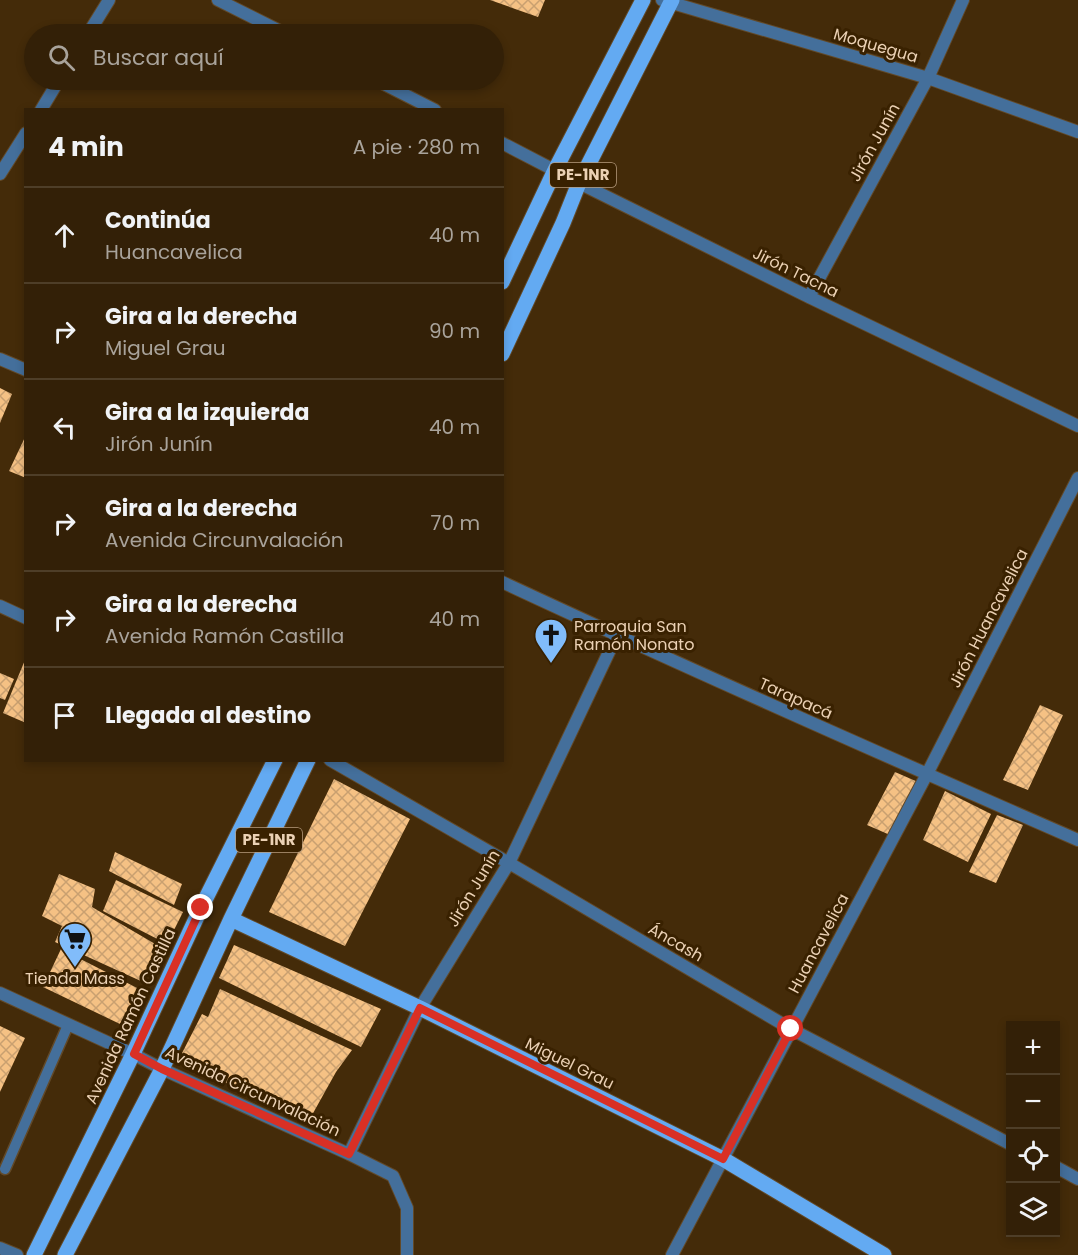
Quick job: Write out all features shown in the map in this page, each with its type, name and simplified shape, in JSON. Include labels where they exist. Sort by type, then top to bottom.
[{"type":"main road","name":"PE-1NR","points":[[504,278],[555,170],[643,0]]},
{"type":"main road","name":"PE-1NR","points":[[504,350],[563,223],[579,183],[668,1]]},
{"type":"main road","name":"Avenida Ramón Castilla","points":[[34,1255],[134,1054],[201,908],[274,762]]},
{"type":"main road","name":"PE-1NR","points":[[231,919],[307,762]]},
{"type":"main road","name":"Miguel Grau","points":[[231,919],[420,1008],[723,1159],[884,1255]]},
{"type":"main road","points":[[65,1255],[162,1069],[231,919]]},
{"type":"street","points":[[94,24],[109,0]]},
{"type":"street","points":[[218,0],[266,24]]},
{"type":"street","name":"Jirón Junín","points":[[809,297],[928,78],[963,0]]},
{"type":"street","name":"Moquegua","points":[[668,1],[928,78],[1078,132]]},
{"type":"street","points":[[41,108],[53,90]]},
{"type":"street","points":[[396,90],[431,108]]},
{"type":"street","points":[[0,174],[24,137]]},
{"type":"street","name":"Jirón Tacna","points":[[504,144],[809,297],[1078,426]]},
{"type":"street","points":[[0,359],[24,369]]},
{"type":"street","name":"Jirón Huancavelica","points":[[927,774],[1078,478]]},
{"type":"street","name":"Tarapacá","points":[[504,583],[1078,840]]},
{"type":"street","points":[[0,606],[24,617]]},
{"type":"street","name":"Jirón Junín","points":[[349,1154],[420,1008],[508,863],[617,635]]},
{"type":"street","name":"Áncash","points":[[333,762],[791,1029],[1006,1141]]},
{"type":"street","name":"Huancavelica","points":[[672,1255],[927,774]]},
{"type":"street","name":"Avenida Circunvalación","points":[[0,993],[393,1176],[407,1208],[407,1255]]},
{"type":"street","points":[[1060,1169],[1078,1179]]},
{"type":"street","points":[[0,1248],[16,1255]]},
{"type":"lane","points":[[5,1169],[68,1024]]},
{"type":"building","points":[[490,0],[545,0],[538,17]]},
{"type":"building","points":[[0,388],[12,394],[0,423]]},
{"type":"building","points":[[24,439],[24,477],[9,471]]},
{"type":"building","points":[[24,662],[24,722],[3,713]]},
{"type":"building","points":[[0,673],[14,679],[5,700],[0,698]]},
{"type":"building","points":[[1040,705],[1063,715],[1028,790],[1003,780]]},
{"type":"building","points":[[895,772],[918,782],[890,835],[867,825]]},
{"type":"building","points":[[334,779],[410,819],[345,946],[269,912]]},
{"type":"building","points":[[945,791],[991,814],[968,862],[923,840]]},
{"type":"building","points":[[997,815],[1023,825],[996,883],[969,872]]},
{"type":"building","points":[[115,852],[182,884],[174,905],[109,871]]},
{"type":"building","points":[[59,874],[95,889],[92,907],[162,948],[143,982],[55,942],[62,926],[42,916]]},
{"type":"building","points":[[116,880],[183,912],[167,944],[103,911]]},
{"type":"building","points":[[234,945],[381,1009],[361,1047],[219,978]]},
{"type":"building","name":"Tienda Mass","points":[[61,949],[141,990],[128,1019],[120,1024],[43,987]]},
{"type":"building","points":[[220,989],[352,1050],[336,1072],[307,1124],[179,1059],[202,1014],[208,1017]]},
{"type":"building","points":[[0,1026],[25,1038],[0,1092]]},
{"type":"place","name":"Parroquia San Ramón Nonato","points":[[551,664]]},
{"type":"place","name":"Tienda Mass","points":[[75,968]]},
{"type":"route","points":[[201,908],[134,1054],[349,1154],[420,1008],[723,1159],[791,1029]]}]
